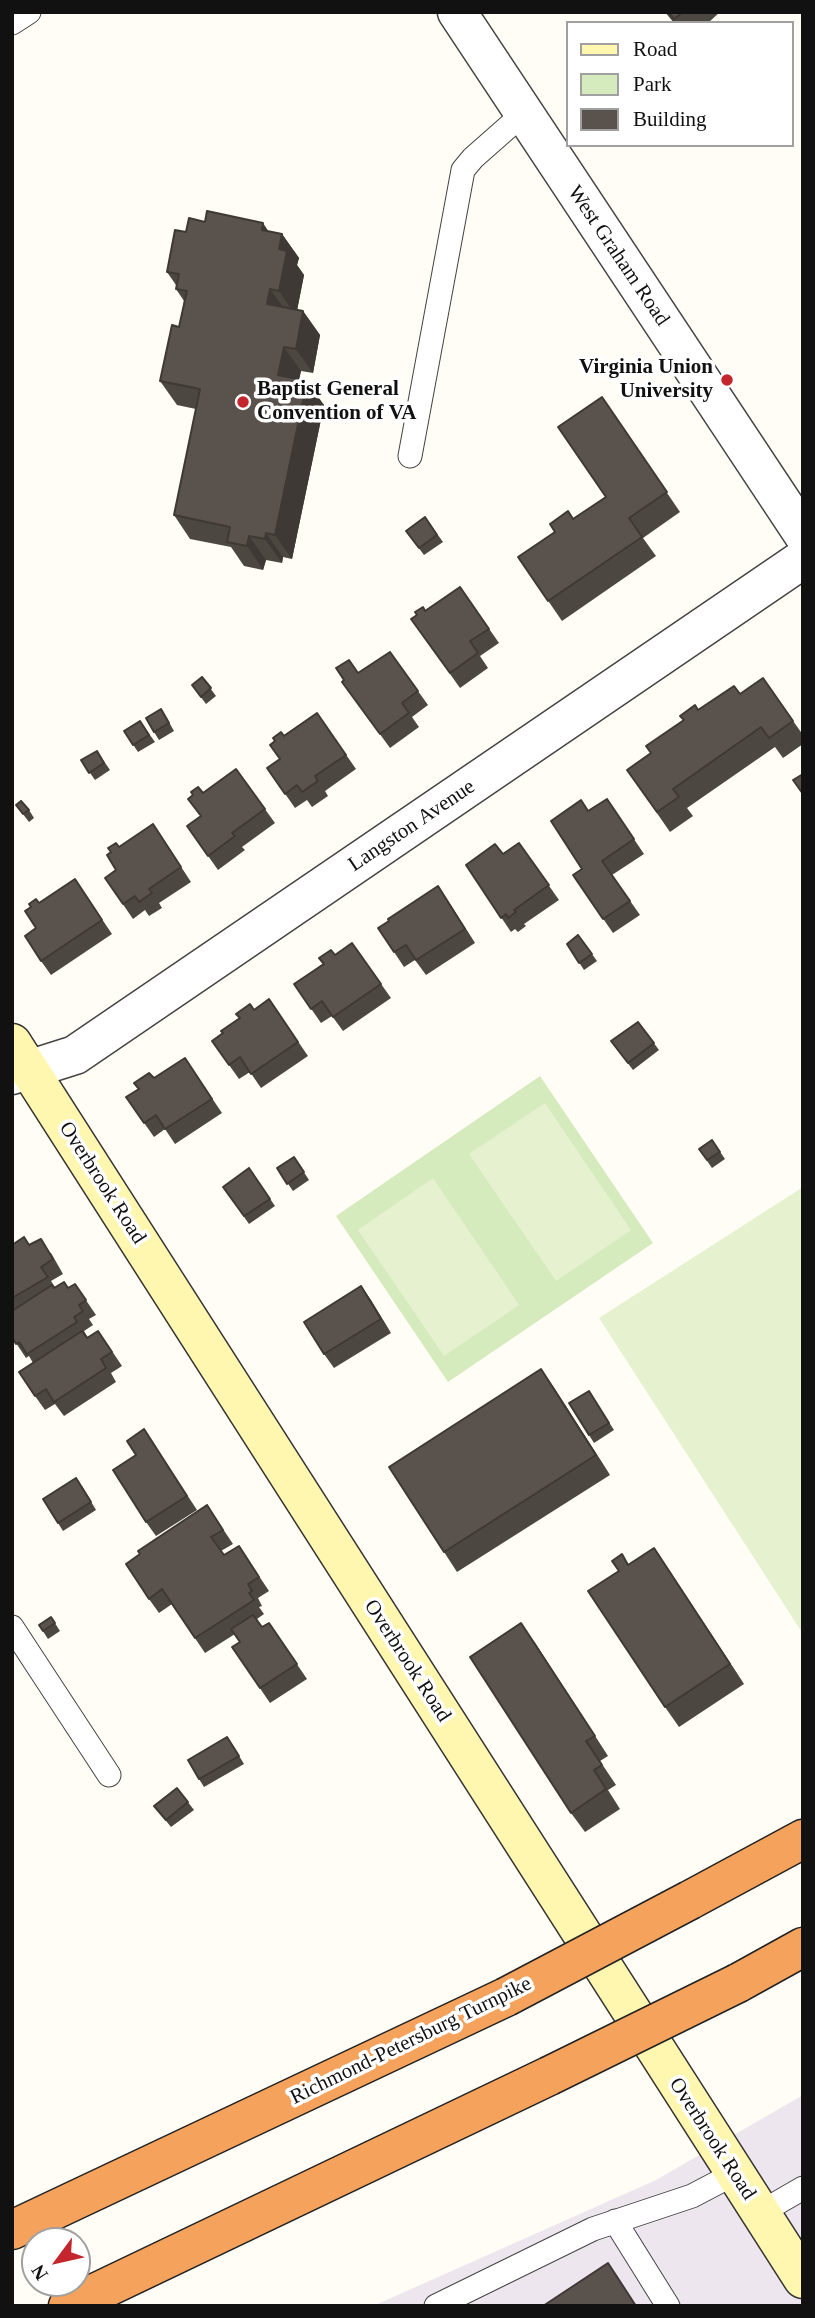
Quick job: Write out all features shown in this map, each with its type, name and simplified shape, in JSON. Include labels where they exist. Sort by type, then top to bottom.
[{"type":"highway","name":"Richmond-Petersburg Turnpike","points":[[12,2230],[506,1997],[803,1839]]},
{"type":"highway","points":[[68,2306],[550,2076],[738,1983],[803,1947]]},
{"type":"street","name":"West Graham Road","points":[[457,12],[803,534]]},
{"type":"street","name":"Langston Avenue","points":[[18,1062],[75,1055],[803,559]]},
{"type":"street","name":"Overbrook Road","points":[[18,1062],[803,2279]]},
{"type":"lane","points":[[12,23],[29,12]]},
{"type":"lane","points":[[410,456],[463,170],[524,113]]},
{"type":"lane","points":[[12,1627],[109,1775]]},
{"type":"lane","points":[[436,2306],[593,2229],[692,2196],[734,2174]]},
{"type":"lane","points":[[760,2213],[803,2188]]},
{"type":"lane","points":[[615,2221],[668,2306]]},
{"type":"shaded area","points":[[803,2095],[803,2306],[373,2306],[656,2180]]},
{"type":"green space","points":[[540,1076],[653,1243],[448,1382],[336,1216]]},
{"type":"green space","points":[[545,1103],[631,1230],[556,1281],[469,1154]]},
{"type":"green space","points":[[433,1178],[519,1305],[444,1356],[358,1230]]},
{"type":"green space","points":[[803,1187],[803,1634],[599,1318]]},
{"type":"building","points":[[668,12],[683,12],[674,19]]},
{"type":"building","name":"Baptist General Convention of VA","points":[[207,211],[263,223],[262,230],[282,234],[279,249],[287,251],[279,291],[270,289],[267,304],[303,311],[296,349],[284,347],[278,375],[307,381],[275,535],[266,533],[265,539],[249,536],[247,546],[227,542],[230,527],[174,515],[200,389],[160,381],[172,325],[179,327],[187,291],[176,289],[179,274],[167,272],[175,230],[186,232],[189,218],[205,222]]},
{"type":"building","points":[[602,397],[667,492],[629,518],[642,537],[548,601],[518,557],[555,532],[550,524],[568,511],[573,519],[606,497],[558,427]]},
{"type":"building","points":[[425,517],[437,535],[419,548],[406,531]]},
{"type":"building","points":[[460,587],[489,629],[470,641],[478,653],[450,673],[411,619],[417,615],[415,612],[423,607],[425,611]]},
{"type":"building","points":[[390,652],[418,691],[402,703],[409,713],[380,734],[342,682],[344,680],[336,668],[349,660],[358,673]]},
{"type":"building","points":[[202,677],[211,688],[201,697],[192,685]]},
{"type":"building","points":[[763,678],[793,721],[769,738],[761,727],[673,789],[679,797],[657,812],[627,770],[651,753],[646,746],[684,720],[680,716],[695,705],[698,710],[734,686],[740,694]]},
{"type":"building","points":[[161,709],[169,723],[154,732],[146,718]]},
{"type":"building","points":[[317,713],[346,755],[315,776],[318,781],[302,792],[297,785],[285,794],[267,768],[280,759],[270,745],[275,741],[273,738],[281,732],[284,736]]},
{"type":"building","points":[[140,721],[149,735],[133,745],[124,731]]},
{"type":"building","points":[[97,751],[104,763],[89,773],[81,760]]},
{"type":"building","points":[[236,769],[265,809],[232,833],[235,836],[208,856],[187,826],[201,816],[188,799],[193,795],[191,792],[198,787],[203,793]]},
{"type":"building","points":[[803,774],[803,794],[793,780]]},
{"type":"building","points":[[607,799],[634,839],[602,861],[630,901],[603,919],[573,875],[582,869],[551,821],[581,800],[588,811]]},
{"type":"building","points":[[21,801],[29,810],[23,814],[16,805]]},
{"type":"building","points":[[153,824],[181,867],[149,889],[152,893],[139,902],[135,896],[123,904],[105,878],[116,870],[107,855],[111,852],[108,848],[116,843],[119,847]]},
{"type":"building","points":[[519,843],[549,885],[514,910],[516,912],[508,918],[506,914],[501,918],[466,865],[495,844],[503,854]]},
{"type":"building","points":[[75,879],[102,920],[41,961],[25,936],[36,928],[25,911],[36,899],[39,903]]},
{"type":"building","points":[[438,886],[465,929],[416,960],[406,945],[394,952],[378,928]]},
{"type":"building","points":[[578,935],[592,954],[579,963],[567,944]]},
{"type":"building","points":[[352,943],[381,984],[333,1017],[322,1001],[311,1009],[294,984],[324,964],[319,958],[331,950],[335,955]]},
{"type":"building","points":[[269,999],[298,1042],[251,1074],[240,1057],[229,1065],[212,1041],[240,1018],[236,1014],[250,1004],[254,1010]]},
{"type":"building","points":[[638,1022],[654,1043],[628,1063],[611,1041]]},
{"type":"building","points":[[185,1058],[212,1099],[165,1129],[156,1115],[144,1123],[126,1097],[139,1089],[134,1083],[149,1073],[154,1078]]},
{"type":"building","points":[[712,1140],[720,1152],[707,1160],[699,1149]]},
{"type":"building","points":[[294,1157],[304,1172],[287,1184],[277,1168]]},
{"type":"building","points":[[249,1168],[270,1199],[244,1216],[223,1187]]},
{"type":"building","points":[[24,1237],[29,1245],[41,1239],[53,1259],[41,1267],[48,1277],[12,1298],[12,1245]]},
{"type":"building","points":[[64,1282],[68,1288],[75,1284],[86,1300],[79,1305],[83,1311],[74,1317],[77,1322],[27,1354],[12,1337],[12,1311],[52,1285],[54,1288]]},
{"type":"building","points":[[361,1286],[381,1319],[324,1354],[304,1322]]},
{"type":"building","points":[[82,1331],[87,1338],[98,1331],[112,1352],[101,1359],[106,1368],[54,1402],[46,1389],[35,1396],[19,1372]]},
{"type":"building","points":[[541,1369],[596,1455],[444,1552],[389,1467]]},
{"type":"building","points":[[589,1391],[609,1423],[589,1435],[569,1403]]},
{"type":"building","points":[[144,1429],[187,1496],[146,1522],[113,1470],[136,1455],[127,1441]]},
{"type":"building","points":[[76,1478],[91,1502],[58,1523],[43,1499]]},
{"type":"building","points":[[207,1505],[223,1530],[211,1537],[224,1555],[239,1546],[259,1577],[248,1584],[252,1591],[249,1593],[254,1600],[195,1638],[162,1589],[149,1599],[126,1564],[140,1554],[138,1551]]},
{"type":"building","points":[[654,1548],[730,1664],[665,1707],[588,1591],[619,1571],[612,1561],[622,1554],[628,1565]]},
{"type":"building","points":[[253,1615],[262,1627],[269,1623],[297,1664],[260,1688],[232,1647],[240,1642],[231,1629]]},
{"type":"building","points":[[51,1617],[55,1623],[43,1631],[39,1625]]},
{"type":"building","points":[[521,1623],[595,1736],[586,1741],[602,1765],[594,1770],[606,1789],[571,1813],[470,1657]]},
{"type":"building","points":[[227,1737],[239,1756],[199,1779],[188,1760]]},
{"type":"building","points":[[177,1788],[188,1802],[166,1820],[154,1806]]},
{"type":"building","points":[[608,2263],[636,2306],[543,2306]]},
{"type":"place","name":"Virginia Union University","points":[[727,380]]},
{"type":"place","name":"Baptist General Convention of VA","points":[[243,402]]}]
